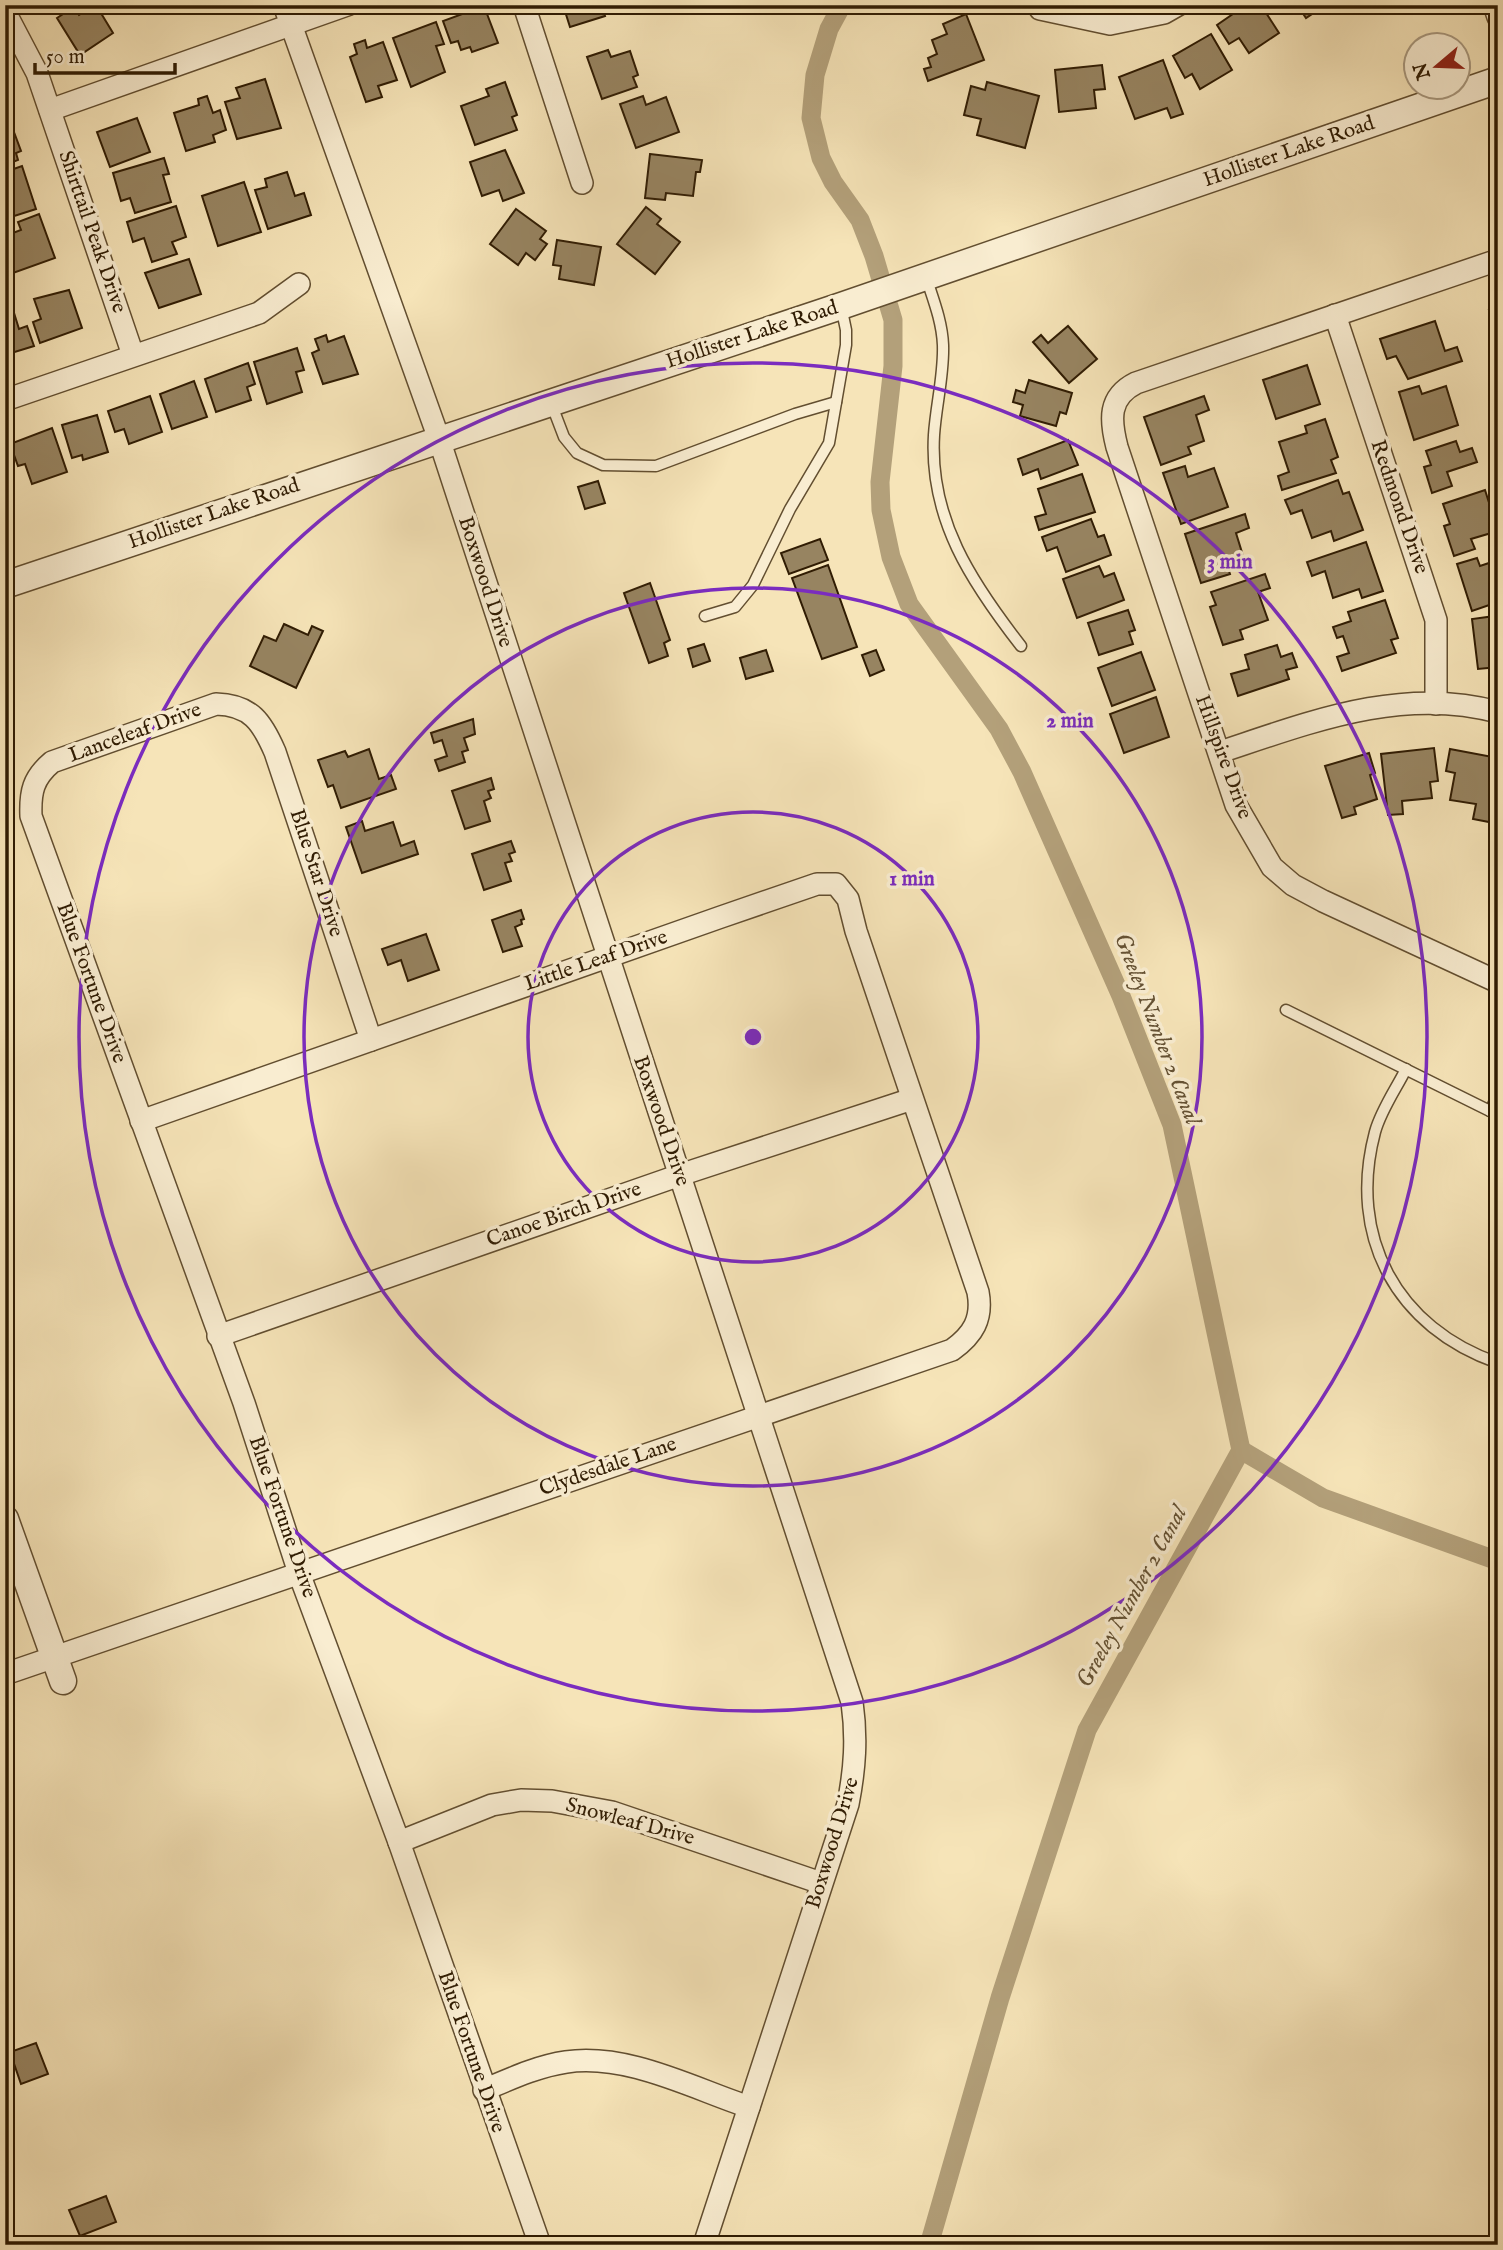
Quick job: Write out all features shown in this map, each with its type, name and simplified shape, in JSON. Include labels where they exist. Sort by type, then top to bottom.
[{"type":"street","points":[[50,110],[287,15],[347,5]]},
{"type":"street","points":[[524,5],[582,183]]},
{"type":"street","points":[[1040,9],[1110,24],[1164,13],[1178,5]]},
{"type":"street","points":[[1494,5],[1498,17]]},
{"type":"street","name":"Shirttail Peak Drive","points":[[5,12],[37,73],[133,355]]},
{"type":"street","name":"Boxwood Drive","points":[[287,15],[439,439],[852,1702],[857,1737],[855,1769],[848,1804],[704,2245]]},
{"type":"street","name":"Hollister Lake Road","points":[[5,585],[919,280],[1498,80]]},
{"type":"street","points":[[1335,315],[1498,260]]},
{"type":"street","points":[[5,400],[259,313],[299,284]]},
{"type":"street","name":"Hillspire Drive","points":[[1335,315],[1125,388],[1115,400],[1111,416],[1117,447],[1236,805],[1252,838],[1272,867],[1293,885],[1323,901],[1498,982]]},
{"type":"street","name":"Redmond Drive","points":[[1335,315],[1436,620],[1436,704]]},
{"type":"street","name":"Lanceleaf Drive","points":[[32,789],[38,774],[52,762],[216,704],[234,704],[250,712]]},
{"type":"street","points":[[1220,752],[1340,713],[1383,704],[1436,704],[1498,712]]},
{"type":"street","name":"Blue Star Drive","points":[[250,712],[266,730],[275,752],[371,1040]]},
{"type":"street","name":"Blue Fortune Drive","points":[[32,789],[32,816],[244,1403],[300,1576],[399,1842],[540,2245]]},
{"type":"street","name":"Little Leaf Drive","points":[[141,1121],[817,884],[835,884],[848,899],[912,1099]]},
{"type":"street","name":"Canoe Birch Drive","points":[[218,1336],[680,1175],[912,1099]]},
{"type":"street","name":"Clydesdale Lane","points":[[5,1674],[59,1668],[300,1576],[576,1477],[952,1350],[969,1338],[977,1322],[980,1306],[978,1292],[912,1099]]},
{"type":"street","points":[[5,1519],[59,1668]]},
{"type":"street","name":"Snowleaf Drive","points":[[399,1842],[492,1805],[521,1800],[552,1801],[612,1812],[821,1883]]},
{"type":"street","points":[[484,2090],[563,2062],[599,2061],[640,2070],[749,2107]]},
{"type":"lane","points":[[919,280],[939,318],[943,344],[934,437],[940,504],[963,564],[981,594],[1021,646]]},
{"type":"lane","points":[[705,616],[735,607],[753,585],[790,509],[829,443],[846,345],[848,304]]},
{"type":"lane","points":[[550,401],[564,437],[577,453],[603,465],[656,466],[795,414],[836,402]]},
{"type":"lane","points":[[1286,1010],[1494,1113],[1498,1095]]},
{"type":"lane","points":[[1406,1069],[1376,1130],[1368,1183],[1371,1228],[1390,1281],[1408,1306],[1448,1340],[1498,1363]]},
{"type":"building","points":[[96,5],[113,33],[80,55],[57,18],[74,7],[79,15]]},
{"type":"building","points":[[563,5],[601,5],[605,16],[570,27]]},
{"type":"building","points":[[1246,5],[1261,5],[1279,33],[1249,53],[1239,38],[1229,44],[1217,25]]},
{"type":"building","points":[[1284,5],[1319,5],[1321,8],[1306,18],[1298,6],[1288,12]]},
{"type":"building","points":[[484,6],[498,43],[472,52],[470,47],[461,50],[458,41],[451,43],[443,21]]},
{"type":"building","points":[[966,14],[984,60],[928,81],[924,69],[931,67],[928,58],[937,54],[932,40],[947,34],[943,24]]},
{"type":"building","points":[[436,22],[444,44],[436,46],[445,72],[411,87],[393,38]]},
{"type":"building","points":[[1211,34],[1232,70],[1200,89],[1192,74],[1185,78],[1173,56]]},
{"type":"building","points":[[365,40],[367,48],[383,42],[397,80],[378,86],[382,97],[366,102],[350,57],[357,54],[354,44]]},
{"type":"building","points":[[608,50],[611,57],[630,51],[638,75],[633,77],[637,87],[602,99],[587,57]]},
{"type":"building","points":[[1163,60],[1183,114],[1171,118],[1167,108],[1135,119],[1119,77]]},
{"type":"building","points":[[1102,65],[1105,89],[1094,90],[1096,108],[1059,112],[1055,70]]},
{"type":"building","points":[[265,79],[281,128],[237,139],[225,102],[240,98],[236,88]]},
{"type":"building","points":[[505,82],[517,115],[512,117],[517,130],[475,145],[461,106],[489,96],[486,89]]},
{"type":"building","points":[[987,82],[1039,96],[1025,148],[977,135],[981,119],[964,115],[971,86],[985,90]]},
{"type":"building","points":[[207,96],[213,113],[220,110],[226,130],[213,135],[215,142],[186,151],[174,113],[199,105],[198,99]]},
{"type":"building","points":[[643,96],[646,105],[666,97],[679,132],[636,148],[620,104]]},
{"type":"building","points":[[8,116],[21,151],[16,153],[18,160],[5,165],[5,117]]},
{"type":"building","points":[[137,118],[150,152],[110,167],[97,132]]},
{"type":"building","points":[[505,150],[524,193],[503,201],[499,190],[482,196],[470,162]]},
{"type":"building","points":[[650,154],[702,160],[700,172],[696,172],[693,196],[666,193],[665,200],[645,198]]},
{"type":"building","points":[[164,158],[169,174],[163,175],[171,202],[135,213],[130,198],[121,201],[113,173]]},
{"type":"building","points":[[22,166],[36,209],[5,219],[5,172]]},
{"type":"building","points":[[287,172],[295,196],[304,193],[311,215],[268,229],[255,190],[267,187],[265,179]]},
{"type":"building","points":[[244,182],[261,232],[218,246],[202,196]]},
{"type":"building","points":[[176,206],[186,237],[172,242],[177,254],[152,262],[144,238],[133,242],[127,222]]},
{"type":"building","points":[[646,207],[661,219],[657,224],[680,242],[655,274],[617,244]]},
{"type":"building","points":[[516,209],[546,231],[540,239],[547,244],[535,260],[526,253],[518,265],[490,244]]},
{"type":"building","points":[[39,214],[55,258],[13,273],[5,252],[5,236],[21,230],[18,222]]},
{"type":"building","points":[[557,240],[601,247],[594,285],[559,279],[561,266],[553,265]]},
{"type":"building","points":[[189,259],[201,294],[159,308],[145,273]]},
{"type":"building","points":[[69,290],[82,328],[40,343],[33,322],[41,319],[34,299]]},
{"type":"building","points":[[10,300],[19,329],[27,326],[34,346],[5,355],[5,302]]},
{"type":"building","points":[[1498,308],[1498,338],[1489,310]]},
{"type":"building","points":[[1435,321],[1445,351],[1457,347],[1462,361],[1408,379],[1396,356],[1387,359],[1380,339]]},
{"type":"building","points":[[1068,326],[1097,359],[1069,383],[1033,342],[1041,335],[1048,343]]},
{"type":"building","points":[[326,335],[328,342],[344,336],[358,374],[323,384],[312,353],[319,350],[315,339]]},
{"type":"building","points":[[297,348],[304,370],[296,372],[302,392],[267,404],[254,362]]},
{"type":"building","points":[[248,363],[255,384],[247,387],[251,400],[216,412],[205,379]]},
{"type":"building","points":[[1307,365],[1320,404],[1276,419],[1263,380]]},
{"type":"building","points":[[1029,380],[1072,393],[1066,414],[1060,412],[1056,426],[1020,416],[1023,405],[1013,402],[1016,390],[1025,393]]},
{"type":"building","points":[[194,381],[207,417],[172,429],[160,394]]},
{"type":"building","points":[[1419,386],[1422,394],[1446,386],[1458,425],[1414,440],[1399,392]]},
{"type":"building","points":[[150,396],[162,432],[129,444],[124,429],[115,432],[108,411]]},
{"type":"building","points":[[1204,396],[1209,410],[1196,415],[1204,441],[1188,447],[1191,454],[1161,465],[1144,417]]},
{"type":"building","points":[[97,415],[108,452],[83,460],[82,455],[72,458],[62,425]]},
{"type":"building","points":[[1325,419],[1338,457],[1331,460],[1336,473],[1282,490],[1278,476],[1289,472],[1279,442],[1307,433],[1305,426]]},
{"type":"building","points":[[52,428],[67,472],[32,484],[25,464],[18,466],[10,444]]},
{"type":"building","points":[[1068,440],[1078,465],[1041,479],[1038,469],[1023,475],[1018,459]]},
{"type":"building","points":[[1456,441],[1460,452],[1472,448],[1477,462],[1447,472],[1452,486],[1432,493],[1424,467],[1431,465],[1426,451]]},
{"type":"building","points":[[5,449],[11,499],[5,500]]},
{"type":"building","points":[[1185,466],[1188,477],[1214,468],[1228,507],[1181,524],[1163,473]]},
{"type":"building","points":[[1082,474],[1095,512],[1039,530],[1035,517],[1046,514],[1038,489]]},
{"type":"building","points":[[1338,480],[1343,494],[1349,492],[1363,530],[1334,541],[1331,531],[1312,538],[1302,510],[1291,514],[1285,500]]},
{"type":"building","points":[[598,481],[605,503],[585,509],[578,487]]},
{"type":"building","points":[[1485,490],[1498,531],[1471,539],[1475,549],[1454,556],[1444,526],[1450,524],[1443,504]]},
{"type":"building","points":[[1245,514],[1249,528],[1236,533],[1244,559],[1227,565],[1230,574],[1201,583],[1185,534]]},
{"type":"building","points":[[1091,519],[1098,537],[1104,535],[1111,555],[1066,572],[1057,547],[1047,551],[1042,537]]},
{"type":"building","points":[[820,539],[828,560],[789,574],[781,553]]},
{"type":"building","points":[[1366,542],[1383,591],[1362,598],[1359,589],[1333,598],[1325,571],[1312,576],[1307,562]]},
{"type":"building","points":[[1477,558],[1480,566],[1498,560],[1498,602],[1472,611],[1457,564]]},
{"type":"building","points":[[828,565],[857,647],[822,659],[792,578]]},
{"type":"building","points":[[1099,566],[1104,577],[1114,573],[1124,600],[1077,618],[1063,579]]},
{"type":"building","points":[[1265,574],[1270,588],[1258,592],[1268,620],[1240,630],[1243,639],[1223,645],[1210,607],[1216,605],[1211,592]]},
{"type":"building","points":[[650,583],[670,640],[664,643],[668,656],[649,663],[624,593]]},
{"type":"building","points":[[1385,600],[1398,638],[1391,640],[1396,653],[1342,671],[1337,657],[1349,653],[1343,636],[1337,638],[1333,627],[1351,621],[1348,612]]},
{"type":"building","points":[[1128,610],[1135,630],[1129,632],[1133,644],[1099,655],[1088,623]]},
{"type":"building","points":[[1495,616],[1498,667],[1478,669],[1472,619]]},
{"type":"building","points":[[284,624],[308,635],[312,626],[323,631],[296,688],[250,666],[264,636],[276,641]]},
{"type":"building","points":[[704,644],[710,661],[693,667],[688,649]]},
{"type":"building","points":[[1277,645],[1281,657],[1292,653],[1297,667],[1286,670],[1289,679],[1238,696],[1231,674],[1249,669],[1245,655]]},
{"type":"building","points":[[766,650],[773,671],[746,679],[740,658]]},
{"type":"building","points":[[876,650],[884,670],[870,676],[862,655]]},
{"type":"building","points":[[1141,652],[1155,690],[1112,706],[1098,668]]},
{"type":"building","points":[[1156,697],[1169,737],[1124,753],[1110,714]]},
{"type":"building","points":[[473,719],[475,734],[464,738],[468,750],[462,752],[465,762],[439,771],[435,760],[447,756],[442,740],[434,743],[431,733]]},
{"type":"building","points":[[1434,748],[1438,781],[1430,782],[1432,798],[1402,801],[1403,814],[1388,815],[1381,754]]},
{"type":"building","points":[[369,749],[379,779],[391,775],[396,789],[341,808],[333,785],[328,787],[318,760],[345,751],[348,757]]},
{"type":"building","points":[[1450,749],[1498,758],[1489,822],[1473,819],[1476,804],[1450,800],[1455,773],[1446,771]]},
{"type":"building","points":[[1369,753],[1375,773],[1370,775],[1377,799],[1354,807],[1356,814],[1342,818],[1325,766]]},
{"type":"building","points":[[491,778],[494,789],[488,791],[491,798],[484,801],[490,821],[465,829],[452,791]]},
{"type":"building","points":[[362,821],[365,831],[393,822],[401,846],[414,841],[418,854],[362,873],[346,827]]},
{"type":"building","points":[[511,841],[515,852],[509,854],[512,861],[505,863],[511,881],[484,890],[472,854]]},
{"type":"building","points":[[521,910],[524,919],[521,920],[522,924],[515,927],[522,946],[503,952],[492,920]]},
{"type":"building","points":[[426,934],[439,970],[408,981],[401,960],[388,965],[382,949]]},
{"type":"building","points":[[36,2043],[48,2074],[21,2084],[10,2052]]},
{"type":"building","points":[[106,2196],[116,2222],[80,2236],[69,2210]]},
{"type":"waterway","name":"Greeley Number 2 Canal","points":[[842,5],[829,29],[815,75],[811,118],[821,158],[833,182],[860,220],[893,320],[893,366],[880,482],[881,510],[891,557],[909,604],[999,729],[1022,772],[1121,996],[1172,1125],[1241,1450],[1087,1730],[1000,1998],[929,2245]]},
{"type":"waterway","points":[[1241,1450],[1323,1498],[1498,1561]]}]
